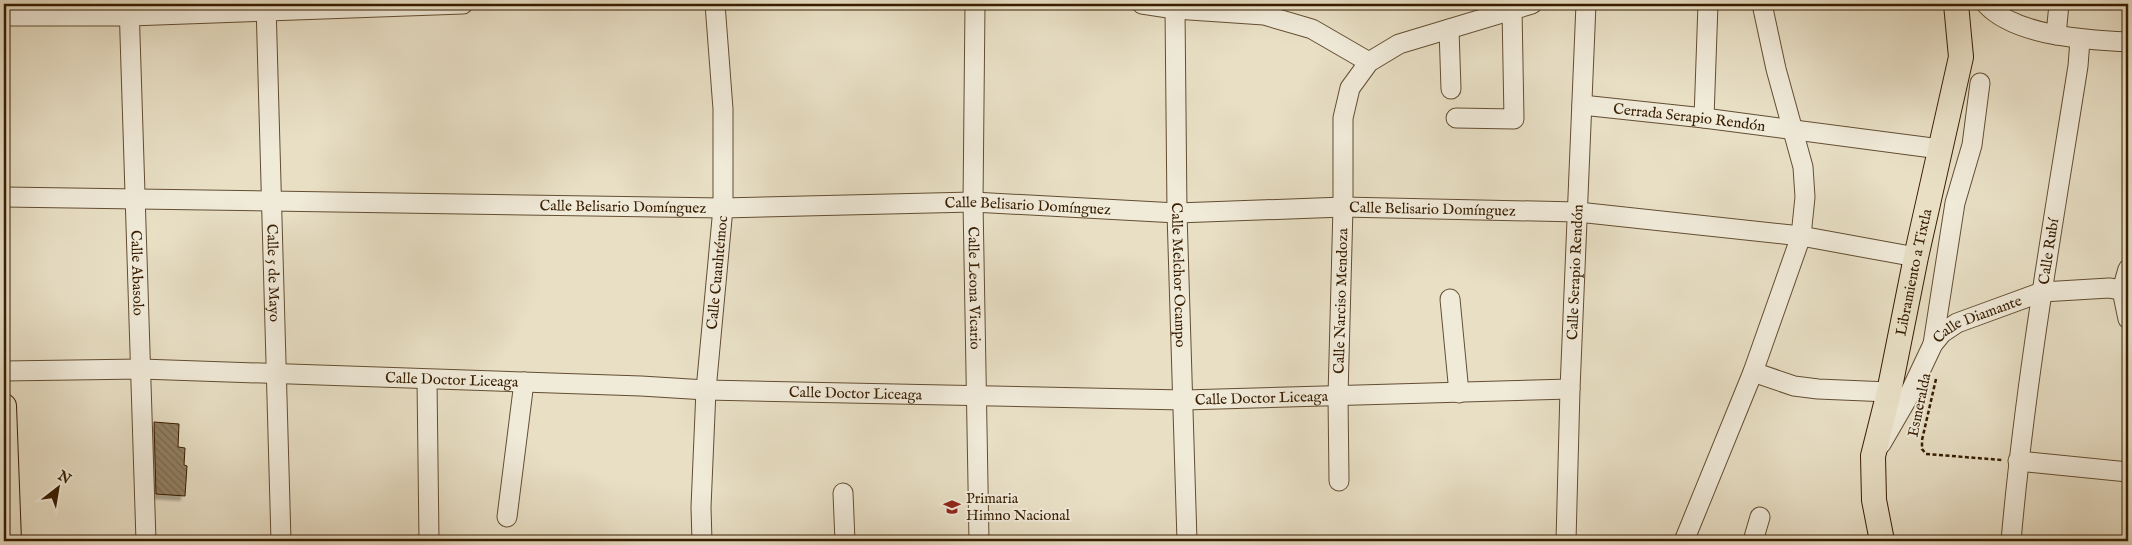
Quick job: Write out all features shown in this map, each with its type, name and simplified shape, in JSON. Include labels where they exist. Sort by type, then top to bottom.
[{"type":"main road","name":"Libramiento a Tixtla","points":[[1882,541],[1874,500],[1873,456],[1889,392],[1916,257],[1961,57],[1956,4]]},
{"type":"main road","points":[[4,406],[9,541]]},
{"type":"street","points":[[4,16],[129,10],[463,4]]},
{"type":"street","name":"Calle Cuauhtémoc","points":[[702,541],[701,507],[706,390],[723,208],[723,109],[715,4]]},
{"type":"street","name":"Calle Leona Vicario","points":[[975,4],[973,202],[979,541]]},
{"type":"street","points":[[1142,4],[1175,9],[1264,15],[1312,29],[1369,62],[1399,44],[1532,4]]},
{"type":"street","name":"Calle Serapio Rendón","points":[[1566,541],[1570,389],[1586,4]]},
{"type":"street","points":[[1704,118],[1708,4]]},
{"type":"street","points":[[1684,541],[1754,372],[1801,236],[1805,197],[1803,167],[1776,70],[1762,4]]},
{"type":"street","points":[[1986,4],[2010,22],[2056,35],[2080,40],[2128,42]]},
{"type":"street","points":[[2056,35],[2059,4]]},
{"type":"street","name":"Calle 5 de Mayo","points":[[266,7],[282,541]]},
{"type":"street","name":"Calle Melchor Ocampo","points":[[1175,9],[1177,213],[1187,541]]},
{"type":"street","points":[[1456,118],[1514,119],[1512,9]]},
{"type":"street","name":"Calle Abasolo","points":[[129,10],[142,369],[146,541]]},
{"type":"street","points":[[1448,29],[1451,89]]},
{"type":"street","name":"Calle Rubí","points":[[2011,541],[2018,461],[2042,292],[2078,66],[2080,40]]},
{"type":"street","name":"Calle Narciso Mendoza","points":[[1339,481],[1338,396],[1343,207],[1343,118],[1350,88],[1369,62]]},
{"type":"street","points":[[1933,344],[1955,203],[1972,145],[1980,83]]},
{"type":"street","name":"Cerrada Serapio Rendón","points":[[1582,105],[1704,118],[1940,150]]},
{"type":"street","name":"Calle Belisario Domínguez","points":[[4,197],[271,203],[723,208],[973,202],[1177,213],[1343,207],[1578,212],[1801,236],[1916,257]]},
{"type":"street","points":[[2128,269],[2122,290],[2128,319]]},
{"type":"street","name":"Calle Diamante","points":[[1873,456],[1907,399],[1933,344],[1942,333],[1956,323],[2042,292],[2109,288],[2122,290]]},
{"type":"street","points":[[1450,299],[1459,393]]},
{"type":"street","name":"Calle Doctor Liceaga","points":[[4,372],[142,369],[706,390],[1184,400],[1570,389]]},
{"type":"street","points":[[1754,372],[1794,386],[1889,392]]},
{"type":"street","points":[[427,380],[429,541]]},
{"type":"street","points":[[507,518],[524,382]]},
{"type":"street","points":[[2018,461],[2128,472]]},
{"type":"street","points":[[843,493],[845,541]]},
{"type":"street","points":[[1753,541],[1760,517]]},
{"type":"path","name":"Esmeralda","points":[[1937,375],[1922,440],[1922,449],[1926,454],[2018,461]]},
{"type":"building","points":[[154,422],[179,424],[178,447],[185,448],[184,465],[187,466],[185,496],[156,494]]},
{"type":"place","name":"Primaria Himno Nacional","points":[[952,507]]}]
